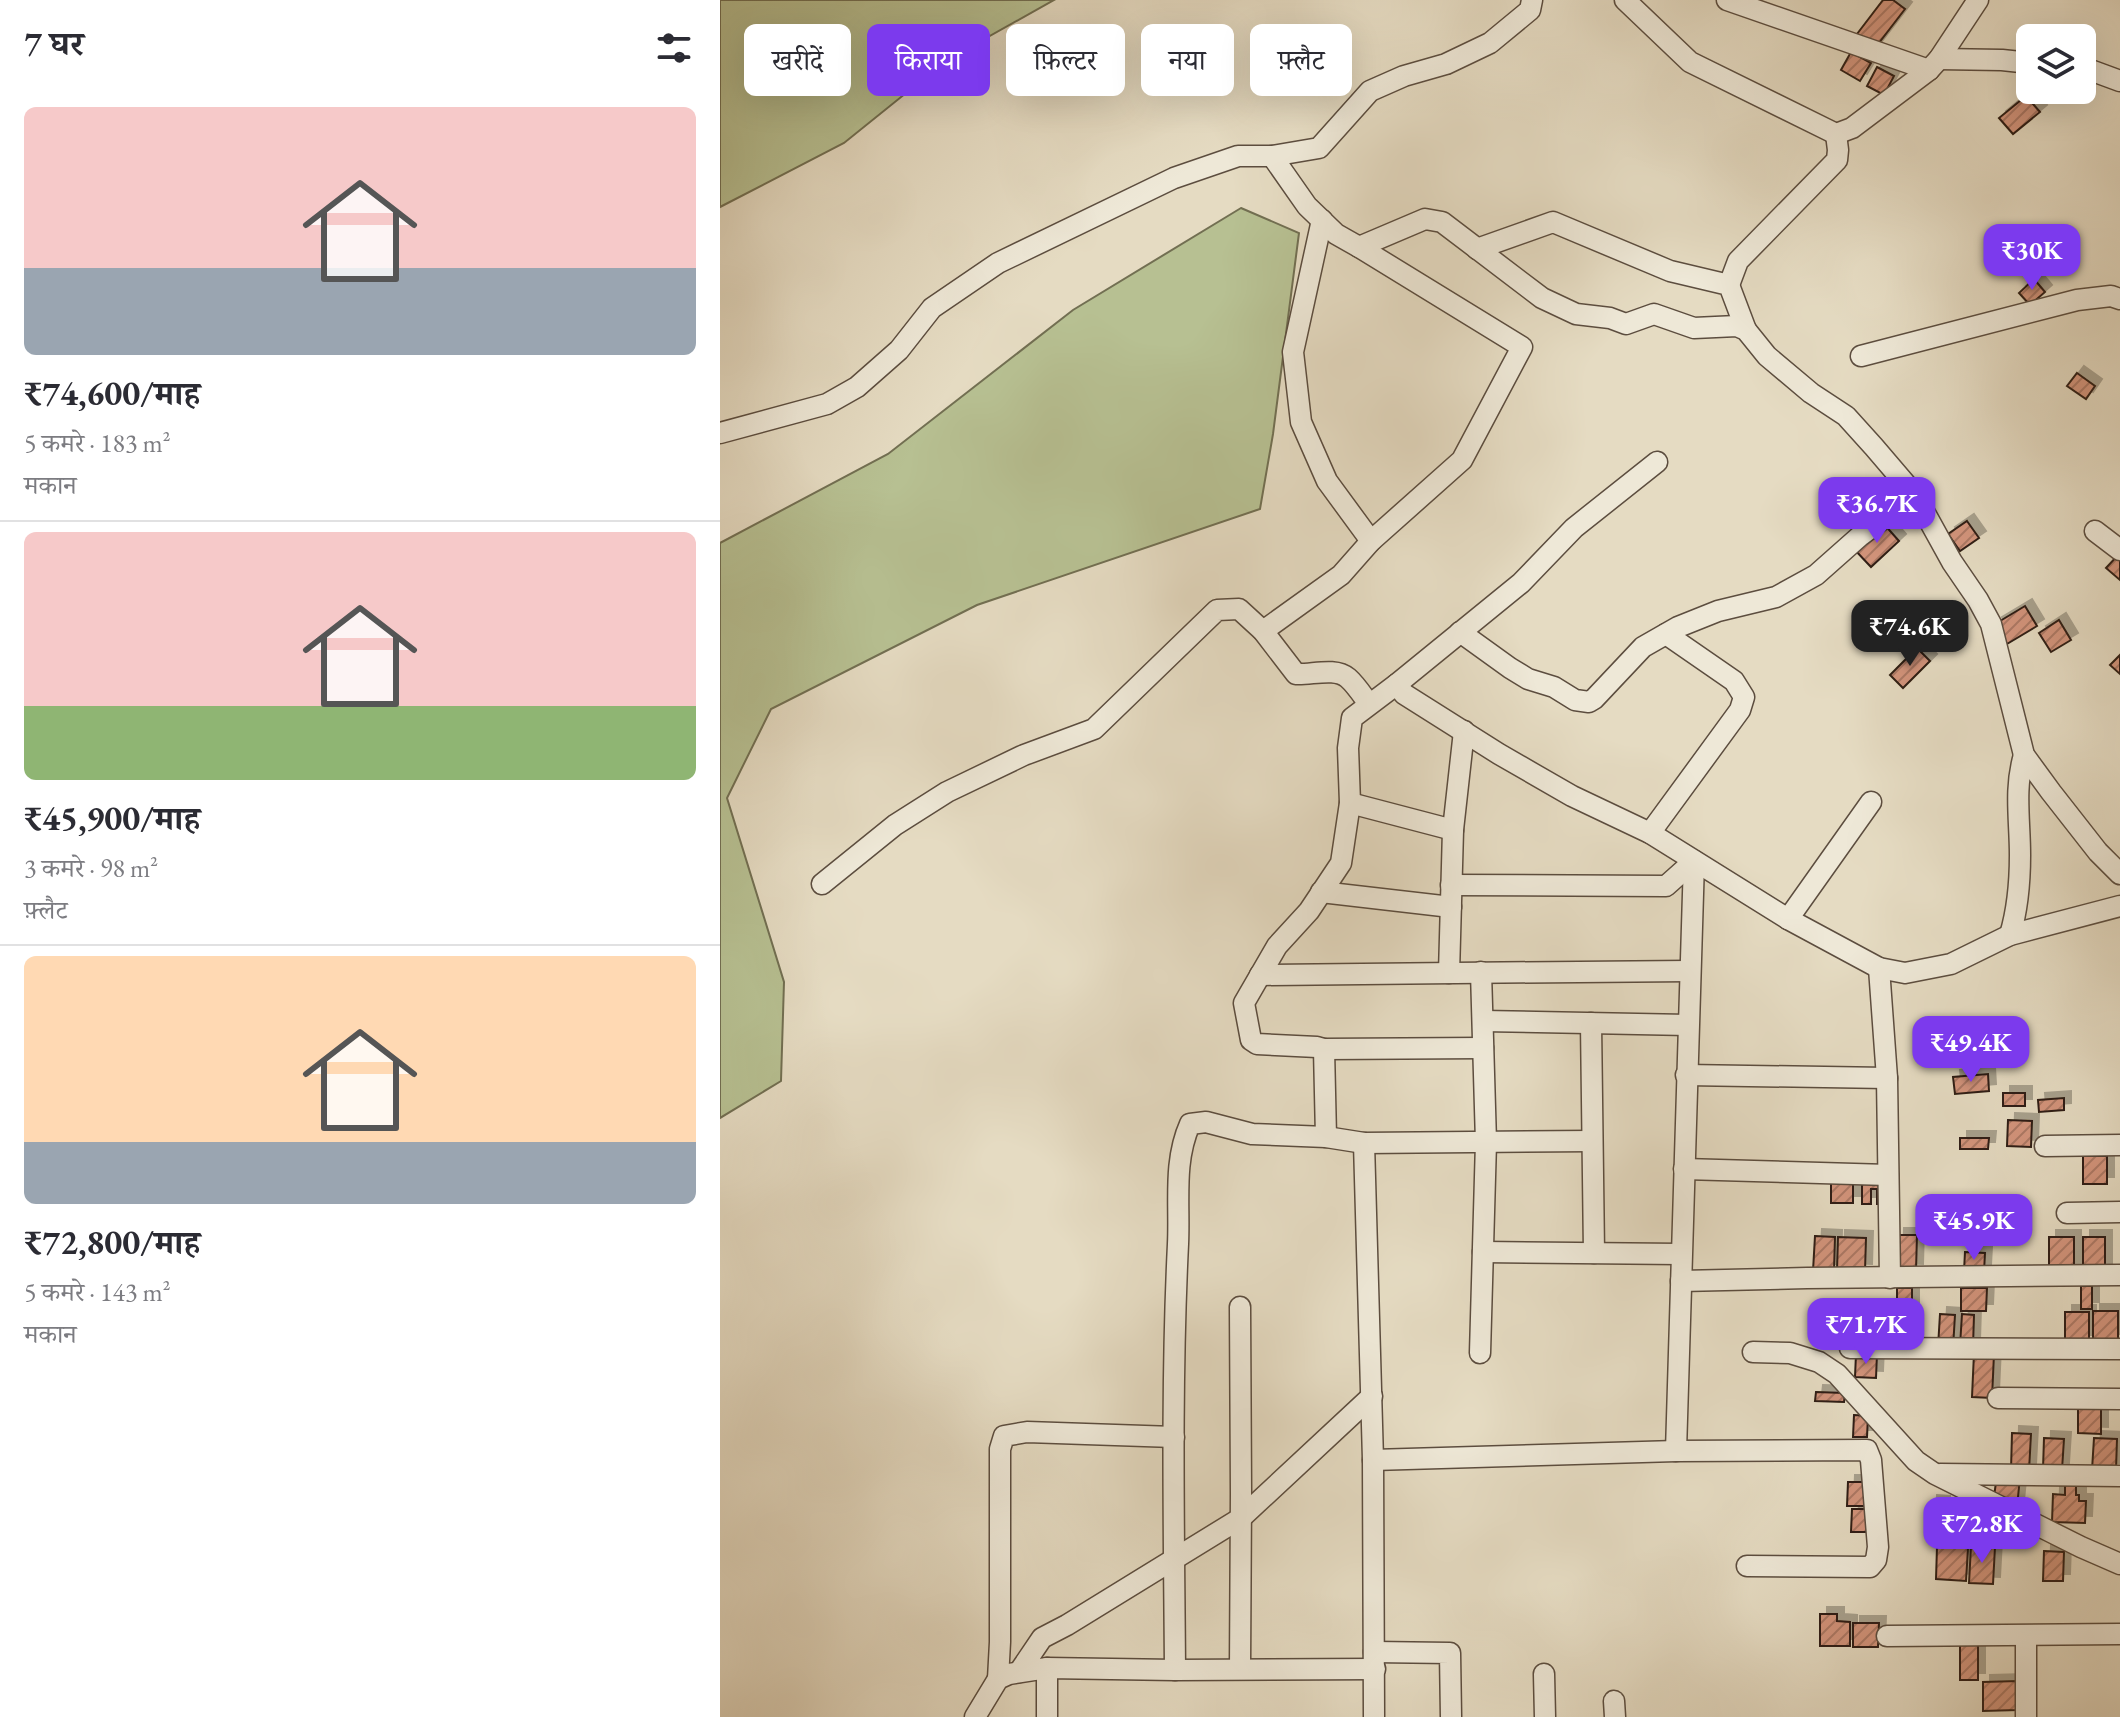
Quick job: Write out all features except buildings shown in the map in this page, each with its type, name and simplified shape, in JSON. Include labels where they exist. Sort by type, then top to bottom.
[{"type":"street","points":[[720,433],[827,404],[857,387],[899,350],[932,308],[998,263],[1174,178],[1238,156],[1272,156],[1319,148],[1370,91],[1404,76],[1446,64],[1490,43],[1530,10],[1532,0]]},
{"type":"street","points":[[1625,0],[1690,62],[1836,134],[1852,128],[1934,64],[1978,0]]},
{"type":"street","points":[[1727,0],[1934,64],[2016,62]]},
{"type":"street","points":[[2096,72],[2120,81]]},
{"type":"street","points":[[1836,134],[1837,160],[1738,261],[1729,285],[1746,330],[1767,356],[1811,393],[1846,416],[1915,495],[1991,624],[2024,755],[2098,852],[2120,874]]},
{"type":"street","points":[[1263,631],[1341,575],[1371,541],[1462,460],[1522,347],[1336,234],[1307,206],[1272,156]]},
{"type":"street","points":[[1359,247],[1425,219],[1442,222],[1542,298],[1576,314],[1610,318],[1626,324],[1654,314],[1694,328],[1737,326],[1746,330]]},
{"type":"street","points":[[1322,220],[1293,352],[1301,422],[1327,481],[1371,541]]},
{"type":"street","points":[[1477,249],[1553,222],[1670,271],[1729,285]]},
{"type":"street","points":[[1861,356],[2077,300],[2117,293]]},
{"type":"street","points":[[1483,1048],[1324,1049],[1257,1044],[1251,1040],[1244,1003],[1277,946],[1309,911],[1341,863],[1350,803],[1348,748],[1352,718],[1521,583],[1574,528],[1657,462]]},
{"type":"street","points":[[1460,632],[1519,674],[1554,687],[1583,703],[1594,699],[1643,647],[1678,627],[1718,611],[1776,597],[1816,575],[1860,536],[1915,495]]},
{"type":"street","points":[[2095,531],[2120,550]]},
{"type":"street","points":[[822,884],[895,825],[947,792],[1024,755],[1094,729],[1217,610],[1239,609],[1263,631],[1296,674],[1328,672],[1346,676],[1369,704]]},
{"type":"street","points":[[1650,833],[1740,710],[1744,697],[1734,681],[1666,634]]},
{"type":"street","points":[[1397,684],[1404,694],[1572,796],[1650,833],[1788,919],[1879,968],[1905,973],[1951,964],[2010,935],[2120,906]]},
{"type":"street","points":[[1449,973],[1453,830],[1464,731]]},
{"type":"street","points":[[2010,935],[2018,909],[2018,776],[2024,755]]},
{"type":"street","points":[[1788,919],[1871,802]]},
{"type":"street","points":[[1350,803],[1453,830]]},
{"type":"street","points":[[1451,885],[1666,886],[1694,861]]},
{"type":"street","points":[[1676,1451],[1694,861]]},
{"type":"street","points":[[1321,892],[1451,907]]},
{"type":"street","points":[[1879,968],[1887,1078],[1890,1278]]},
{"type":"street","points":[[1260,975],[1689,971]]},
{"type":"street","points":[[1480,1353],[1486,1142],[1481,972]]},
{"type":"street","points":[[1483,1021],[1688,1025]]},
{"type":"street","points":[[1591,1023],[1594,1253]]},
{"type":"street","points":[[1324,1049],[1326,1137]]},
{"type":"street","points":[[1686,1075],[1887,1078]]},
{"type":"street","points":[[1175,1670],[1177,1178],[1184,1138],[1190,1124],[1206,1122],[1252,1134],[1326,1137],[1364,1143],[1592,1141]]},
{"type":"street","points":[[1364,1143],[1372,1396],[1374,1717]]},
{"type":"street","points":[[2045,1146],[2120,1145]]},
{"type":"street","points":[[1684,1169],[1888,1175]]},
{"type":"street","points":[[2067,1213],[2120,1212]]},
{"type":"street","points":[[1483,1252],[1681,1254]]},
{"type":"street","points":[[1681,1281],[2120,1275]]},
{"type":"street","points":[[1240,1307],[1240,1669]]},
{"type":"street","points":[[1850,1348],[2120,1349]]},
{"type":"street","points":[[1753,1352],[1790,1353],[1819,1362],[1837,1374],[1916,1461],[1935,1474],[2120,1564]]},
{"type":"street","points":[[1019,1672],[1042,1638],[1241,1518],[1372,1396]]},
{"type":"street","points":[[1998,1398],[2120,1399]]},
{"type":"street","points":[[978,1715],[998,1679],[1000,1449],[1004,1436],[1027,1432],[1174,1437]]},
{"type":"street","points":[[1373,1460],[1676,1451],[1867,1450],[1871,1460],[1878,1547],[1876,1560],[1870,1567],[1747,1566]]},
{"type":"street","points":[[1935,1474],[2120,1476]]},
{"type":"street","points":[[1887,1636],[2120,1634]]},
{"type":"street","points":[[2026,1636],[2026,1717]]},
{"type":"street","points":[[998,1679],[1009,1674],[1047,1668],[1240,1669],[1450,1653],[1451,1717]]},
{"type":"street","points":[[1047,1668],[1047,1717]]},
{"type":"street","points":[[1544,1674],[1545,1717]]},
{"type":"green space","points":[[720,0],[1054,0],[1006,24],[990,36],[990,24],[867,24],[867,96],[902,96],[844,143],[720,207]]},
{"type":"green space","points":[[1241,208],[1299,233],[1260,509],[977,605],[771,709],[727,798],[784,982],[781,1081],[720,1118],[720,543],[888,454],[1073,310]]}]
